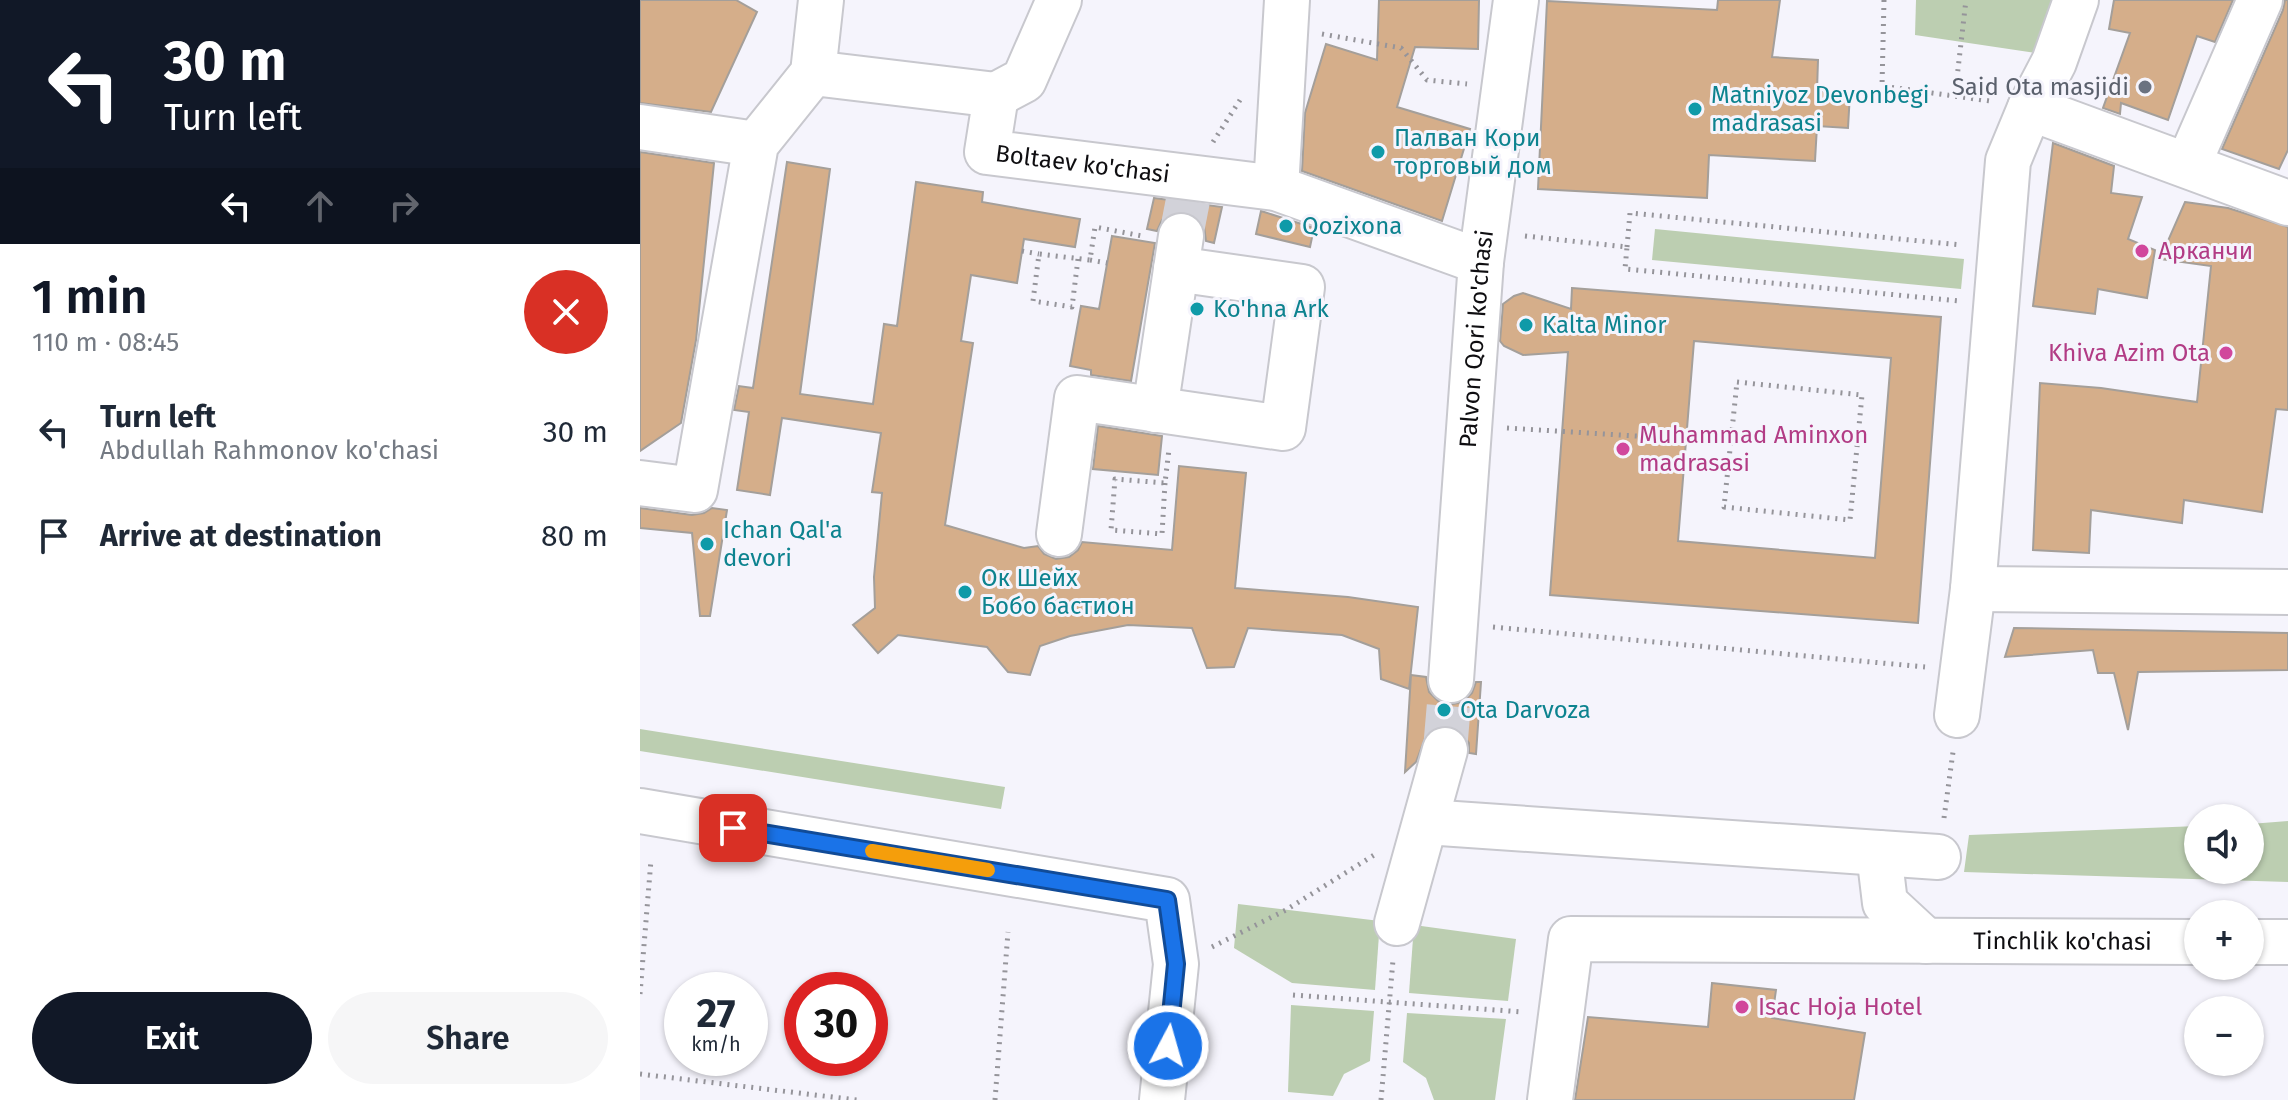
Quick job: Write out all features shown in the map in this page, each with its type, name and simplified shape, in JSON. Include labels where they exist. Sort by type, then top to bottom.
[{"type":"street","points":[[640,483],[695,490],[756,144],[813,73],[821,0]]},
{"type":"street","points":[[813,73],[996,95],[1024,80],[1059,0]]},
{"type":"street","name":"Palvon Qori ko'chasi","points":[[1451,680],[1481,262],[1516,0]]},
{"type":"street","points":[[1957,715],[1973,589],[2008,161],[2054,62],[2076,0]]},
{"type":"street","points":[[2188,165],[2260,0]]},
{"type":"street","points":[[1276,188],[1286,14]]},
{"type":"street","name":"Boltaev ko'chasi","points":[[996,95],[987,152],[1183,225],[1276,188],[1481,262]]},
{"type":"street","points":[[2030,108],[2288,203]]},
{"type":"street","points":[[640,127],[756,144]]},
{"type":"street","points":[[1059,534],[1077,398],[1164,411],[1283,428],[1302,287],[1183,225],[1164,411]]},
{"type":"street","points":[[1973,589],[2288,592]]},
{"type":"street","points":[[1397,923],[1445,750]]},
{"type":"street","points":[[640,811],[1167,900],[1176,964],[1162,1100]]},
{"type":"street","points":[[1426,822],[1938,857]]},
{"type":"street","points":[[1879,853],[1885,903],[1926,941]]},
{"type":"street","name":"Tinchlik ko'chasi","points":[[1561,1015],[1571,939],[2184,942]]},
{"type":"street","points":[[2264,942],[2288,942]]},
{"type":"street","points":[[1550,1100],[1561,1015]]},
{"type":"path","points":[[1884,0],[1882,86],[2030,108]]},
{"type":"path","points":[[1955,95],[1966,0]]},
{"type":"path","points":[[1286,14],[1401,48],[1427,80],[1504,87]]},
{"type":"path","points":[[1997,305],[1625,269],[1630,213],[2002,249]]},
{"type":"path","points":[[1090,260],[1095,227],[1183,225]]},
{"type":"path","points":[[1534,237],[1627,247]]},
{"type":"path","points":[[1022,251],[1107,263]]},
{"type":"path","points":[[1039,254],[1033,301],[1072,307],[1078,259]]},
{"type":"path","points":[[1737,382],[1862,395],[1850,520],[1724,507],[1731,442],[1737,382]]},
{"type":"path","points":[[1164,411],[1165,483],[1162,534],[1111,530],[1115,479],[1165,483]]},
{"type":"path","points":[[1470,426],[1731,442]]},
{"type":"path","points":[[1456,623],[1916,666]]},
{"type":"path","points":[[1176,964],[1286,910],[1375,854]]},
{"type":"path","points":[[640,994],[651,860]]},
{"type":"path","points":[[1381,1100],[1387,1002],[1397,923]]},
{"type":"path","points":[[995,1100],[1008,932]]},
{"type":"path","points":[[1293,995],[1561,1015]]},
{"type":"path","points":[[640,1074],[857,1100]]},
{"type":"green space","points":[[1916,0],[2068,0],[2049,55],[1915,35]]},
{"type":"green space","points":[[1655,229],[1964,259],[1961,289],[1652,260]]},
{"type":"green space","points":[[640,729],[1005,787],[1001,809],[640,751]]},
{"type":"green space","points":[[2288,821],[2288,882],[2264,881],[2264,823]]},
{"type":"green space","points":[[2184,827],[2184,879],[1964,872],[1969,835]]},
{"type":"green space","points":[[1238,904],[1380,921],[1375,990],[1292,983],[1234,948]]},
{"type":"green space","points":[[1414,925],[1516,939],[1508,1001],[1409,993]]},
{"type":"green space","points":[[1291,1005],[1374,1011],[1370,1061],[1344,1074],[1333,1096],[1288,1092]]},
{"type":"green space","points":[[1407,1013],[1506,1019],[1495,1100],[1434,1100],[1426,1078],[1403,1062]]},
{"type":"building","points":[[640,0],[736,0],[757,12],[711,112],[640,103]]},
{"type":"building","name":"Палван Кори торговый дом","points":[[1379,0],[1479,0],[1478,49],[1415,47],[1397,107],[1470,129],[1442,221],[1302,171],[1305,113],[1326,44],[1377,60]]},
{"type":"building","name":"Matniyoz Devonbegi madrasasi","points":[[1718,0],[1780,0],[1772,57],[1818,60],[1817,91],[1850,93],[1848,128],[1817,126],[1815,161],[1709,155],[1707,198],[1538,189],[1547,1],[1717,10]]},
{"type":"building","points":[[2114,0],[2233,0],[2215,42],[2197,36],[2168,120],[2121,103],[2120,114],[2103,108],[2130,33],[2109,29]]},
{"type":"building","points":[[2285,0],[2288,0],[2288,150],[2279,169],[2222,149]]},
{"type":"building","points":[[2053,143],[2114,166],[2111,193],[2142,197],[2128,239],[2155,250],[2147,298],[2098,289],[2095,314],[2033,306]]},
{"type":"building","points":[[640,152],[714,163],[696,340],[681,423],[640,451]]},
{"type":"building","points":[[787,162],[830,169],[800,394],[873,404],[884,324],[897,326],[916,182],[983,192],[982,202],[1080,219],[1075,247],[1024,239],[1017,283],[971,275],[961,341],[973,343],[945,525],[1024,548],[1038,546],[1044,554],[1056,559],[1069,557],[1082,542],[1172,550],[1179,466],[1246,473],[1235,588],[1348,597],[1418,607],[1409,689],[1381,679],[1379,649],[1342,635],[1248,628],[1234,667],[1207,668],[1192,628],[1128,625],[1070,636],[1040,646],[1030,675],[1008,672],[987,647],[898,635],[878,653],[853,625],[875,608],[874,577],[882,493],[872,492],[881,433],[782,418],[770,495],[737,490],[749,412],[734,410],[739,386],[753,388]]},
{"type":"building","points":[[1154,198],[1222,207],[1214,243],[1206,241],[1204,226],[1196,216],[1185,212],[1171,213],[1162,220],[1157,231],[1147,229]]},
{"type":"building","points":[[2185,202],[2228,208],[2288,227],[2288,410],[2276,409],[2262,512],[2184,500],[2182,523],[2091,510],[2089,553],[2033,550],[2040,383],[2197,402],[2211,266],[2160,259]]},
{"type":"building","name":"Qozixona","points":[[1261,211],[1314,228],[1310,247],[1256,234]]},
{"type":"building","points":[[1112,236],[1155,243],[1131,381],[1091,375],[1091,370],[1070,366],[1081,306],[1099,309]]},
{"type":"building","name":"Muhammad Aminxon madrasasi","points":[[1572,288],[1941,317],[1918,623],[1550,595],[1568,352],[1523,355],[1500,341],[1503,304],[1514,296],[1523,293],[1571,309]],"holes":[[[1694,341],[1891,358],[1875,558],[1678,541]]]},
{"type":"building","points":[[1098,426],[1162,436],[1158,475],[1093,469]]},
{"type":"building","name":"Ichan Qal'a devori","points":[[640,508],[692,515],[712,508],[727,510],[710,616],[700,616],[692,533],[640,528]]},
{"type":"building","points":[[2014,628],[2288,633],[2288,670],[2138,672],[2128,730],[2114,673],[2098,673],[2093,650],[2005,657]]},
{"type":"building","points":[[1411,675],[1426,677],[1429,692],[1448,705],[1463,702],[1472,693],[1476,682],[1481,682],[1476,754],[1469,753],[1469,743],[1462,732],[1451,726],[1438,726],[1427,733],[1416,762],[1405,772]]},
{"type":"building","points":[[1712,983],[1776,990],[1772,1018],[1865,1033],[1854,1100],[1575,1100],[1588,1017],[1708,1027]]},
{"type":"tunnel","points":[[1181,236],[1188,200]]},
{"type":"tunnel","points":[[1445,750],[1451,680]]},
{"type":"slow traffic","points":[[872,851],[988,870]]},
{"type":"place","name":"Said Ota masjidi","points":[[2145,87]]},
{"type":"place","name":"Matniyoz Devonbegi madrasasi","points":[[1695,109]]},
{"type":"place","name":"Палван Кори торговый дом","points":[[1378,152]]},
{"type":"place","name":"Qozixona","points":[[1286,226]]},
{"type":"place","name":"Арканчи","points":[[2142,251]]},
{"type":"place","name":"Ko'hna Ark","points":[[1197,309]]},
{"type":"place","name":"Kalta Minor","points":[[1526,325]]},
{"type":"place","name":"Khiva Azim Ota","points":[[2226,353]]},
{"type":"place","name":"Muhammad Aminxon madrasasi","points":[[1623,449]]},
{"type":"place","name":"Ichan Qal'a devori","points":[[707,544]]},
{"type":"place","name":"Ок Шейх Бобо бастион","points":[[965,592]]},
{"type":"place","name":"Ota Darvoza","points":[[1444,710]]},
{"type":"place","name":"Isac Hoja Hotel","points":[[1742,1007]]},
{"type":"route","points":[[733,828],[1167,900],[1176,964],[1168,1046]]}]
